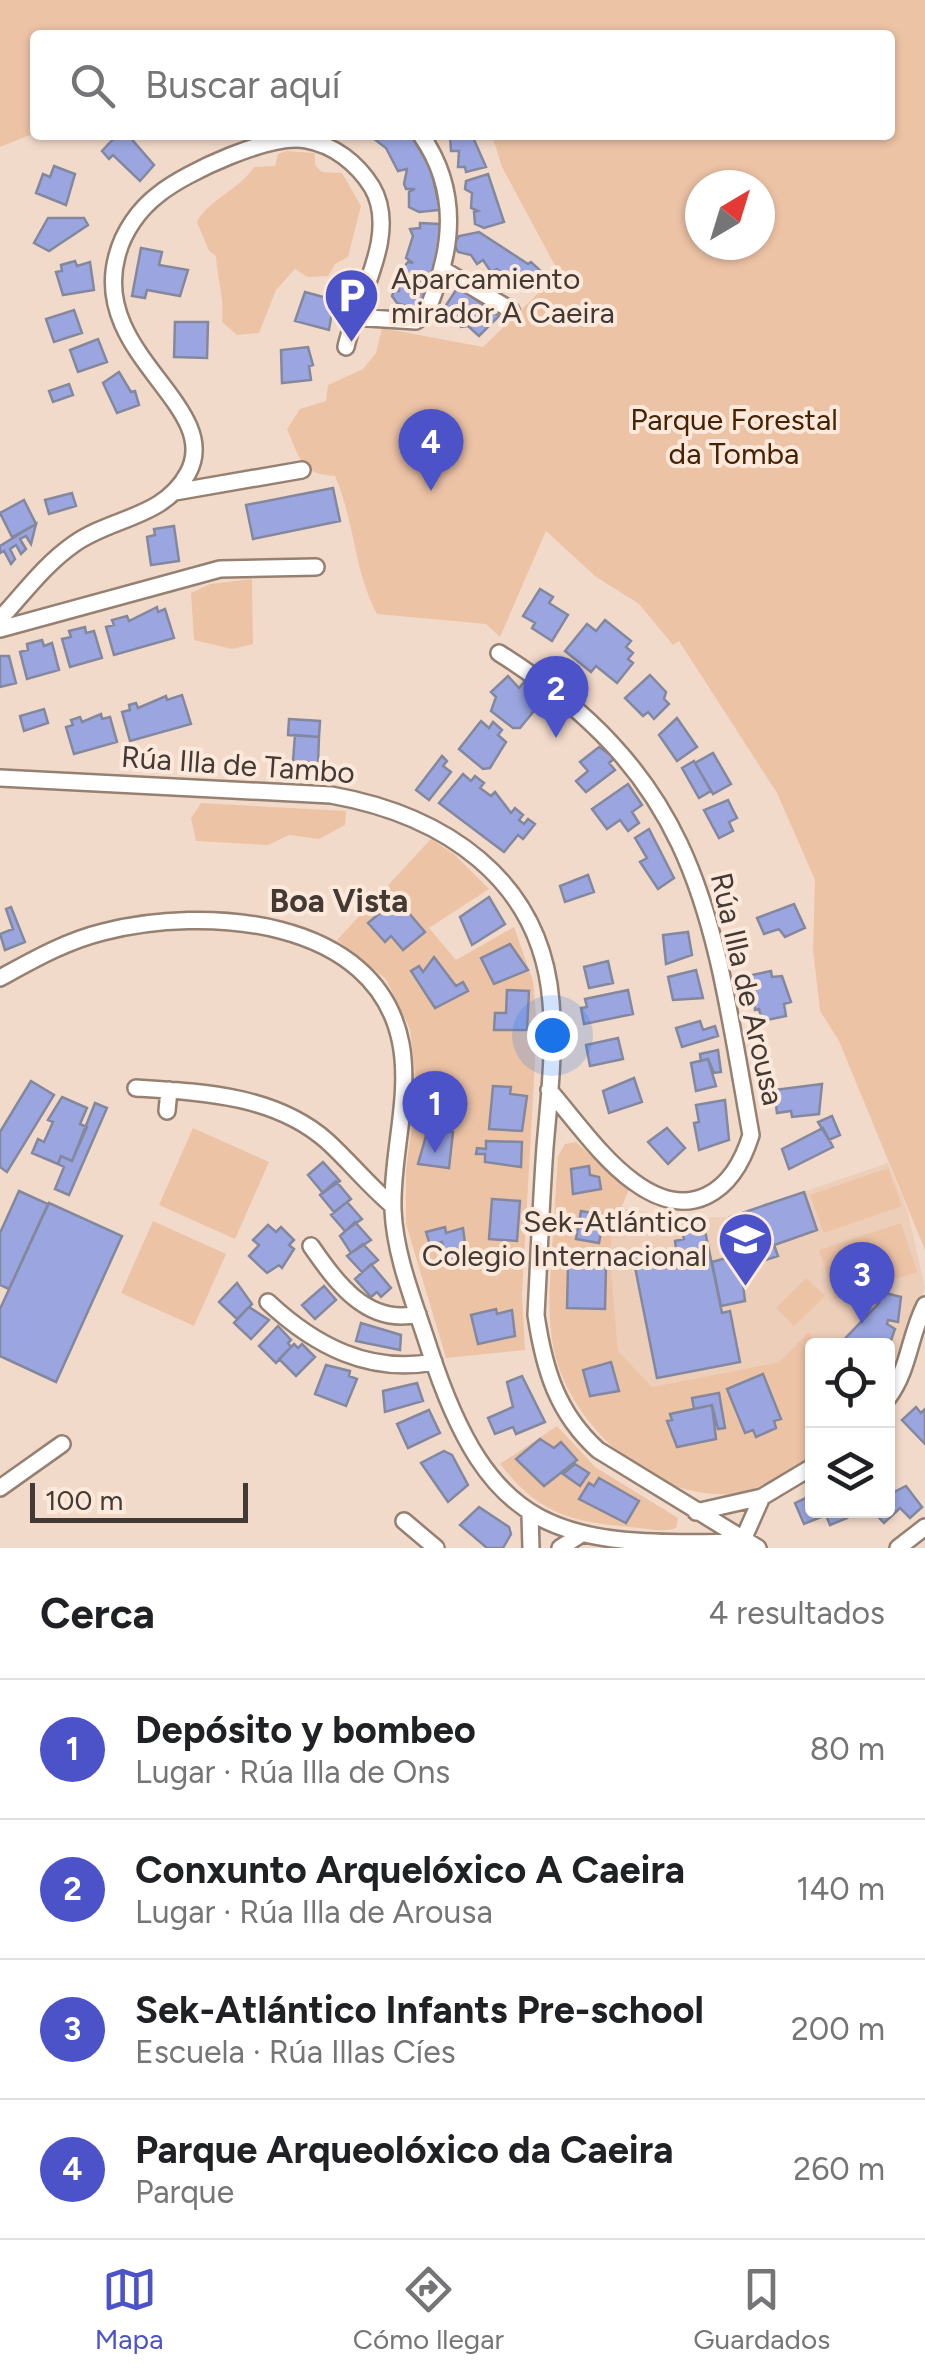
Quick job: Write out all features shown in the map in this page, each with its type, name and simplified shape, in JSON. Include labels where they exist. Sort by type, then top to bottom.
[{"type":"street","points":[[0,619],[52,560],[78,541],[152,510],[175,492],[190,470],[194,429],[182,408],[150,373],[122,327],[114,278],[124,235],[159,194],[185,178],[281,140]]},
{"type":"street","points":[[317,140],[358,167],[374,191],[381,238],[352,317],[346,347]]},
{"type":"street","points":[[352,317],[416,321],[428,309],[442,270],[450,217],[442,173],[424,140]]},
{"type":"street","points":[[442,270],[511,310]]},
{"type":"street","points":[[175,492],[302,470]]},
{"type":"street","points":[[0,629],[220,569],[316,567]]},
{"type":"street","name":"Rúa Illa de Arousa","points":[[499,653],[588,716],[640,774],[674,828],[708,915],[751,1135],[743,1161],[729,1182],[708,1197],[685,1202],[633,1182],[549,1090]]},
{"type":"street","name":"Rúa Illa de Tambo","points":[[0,778],[331,794],[378,803],[429,822],[490,868],[510,892],[530,927],[551,998],[536,1315],[543,1364],[578,1433],[624,1468],[750,1545]]},
{"type":"street","points":[[0,978],[44,953],[103,932],[166,922],[228,921],[278,928],[313,940],[370,983],[389,1009],[401,1043],[403,1072],[393,1206],[395,1240],[459,1429],[502,1491],[530,1515],[580,1535],[750,1545],[762,1497]]},
{"type":"street","points":[[136,1088],[239,1098],[299,1122],[325,1139],[393,1206]]},
{"type":"street","points":[[167,1111],[169,1090]]},
{"type":"street","points":[[311,1246],[344,1290],[359,1302],[390,1315],[418,1314]]},
{"type":"street","points":[[268,1302],[331,1348],[359,1360],[394,1367],[434,1362]]},
{"type":"street","points":[[895,1389],[903,1378],[906,1350],[925,1305]]},
{"type":"street","points":[[0,1488],[62,1444]]},
{"type":"street","points":[[696,1512],[762,1497],[805,1471]]},
{"type":"street","points":[[530,1515],[531,1548]]},
{"type":"street","points":[[404,1522],[436,1548]]},
{"type":"street","points":[[898,1548],[925,1527]]},
{"type":"street","points":[[560,1548],[580,1535]]},
{"type":"shaded area","name":"Sek-Atlántico Colegio Internacional","points":[[888,1163],[907,1209],[925,1288],[895,1361],[895,1338],[813,1338],[809,1333],[779,1362],[652,1387],[618,1351],[610,1255],[611,1231],[621,1208],[679,1218],[730,1217]]},
{"type":"green space","name":"Parque Forestal da Tomba","points":[[0,0],[925,0],[925,1250],[839,1041],[820,1011],[813,949],[815,880],[777,793],[679,641],[673,645],[639,604],[595,576],[546,531],[500,637],[486,624],[377,614],[335,476],[308,468],[287,429],[300,409],[326,401],[328,385],[363,369],[376,353],[382,328],[483,347],[559,273],[502,167],[494,140],[895,140],[895,30],[30,30],[30,135],[0,147]]},
{"type":"green space","points":[[315,153],[315,165],[322,172],[342,173],[361,206],[348,257],[335,264],[328,276],[307,277],[295,269],[276,290],[259,333],[237,335],[222,322],[216,256],[209,251],[197,222],[254,167],[275,166],[278,154]]},
{"type":"green space","points":[[252,579],[253,644],[232,649],[194,640],[191,593],[210,584]]},
{"type":"green space","points":[[201,803],[346,811],[345,825],[319,839],[289,835],[268,845],[196,841],[191,818]]},
{"type":"green space","points":[[431,839],[455,855],[489,889],[429,928],[456,960],[514,927],[533,981],[537,1025],[522,1295],[525,1350],[446,1358],[406,1224],[406,1169],[417,1091],[410,1029],[386,979],[337,940]]},
{"type":"green space","points":[[193,1128],[269,1162],[235,1239],[159,1205]]},
{"type":"green space","points":[[576,1142],[629,1189],[612,1231],[610,1255],[618,1351],[652,1387],[779,1362],[809,1332],[813,1338],[805,1338],[805,1461],[764,1484],[737,1493],[706,1493],[676,1486],[647,1473],[621,1454],[578,1406],[563,1378],[551,1329],[551,1266],[559,1264],[560,1251],[552,1249],[558,1156],[565,1144]]},
{"type":"green space","points":[[888,1168],[902,1206],[824,1233],[810,1195]]},
{"type":"green space","points":[[153,1221],[226,1254],[194,1326],[121,1293]]},
{"type":"green space","points":[[901,1223],[917,1272],[835,1299],[819,1250]]},
{"type":"green space","points":[[806,1278],[825,1296],[794,1326],[776,1308]]},
{"type":"green space","points":[[557,1426],[595,1467],[678,1518],[676,1528],[653,1530],[589,1522],[556,1512],[528,1494],[500,1464]]},
{"type":"building","points":[[112,140],[132,140],[154,165],[140,181],[113,155],[109,159],[102,151]]},
{"type":"building","points":[[376,140],[414,140],[431,169],[440,210],[419,212],[409,207],[409,192],[415,189],[406,189],[407,169],[398,171],[386,148]]},
{"type":"building","points":[[450,140],[474,140],[486,167],[466,172],[465,167],[458,167],[459,151],[451,151]]},
{"type":"building","points":[[54,166],[75,174],[66,205],[36,193],[43,174],[50,177]]},
{"type":"building","points":[[488,174],[504,222],[484,228],[475,224],[474,212],[478,211],[471,208],[472,193],[465,189],[466,181]]},
{"type":"building","points":[[48,218],[84,218],[88,225],[49,251],[34,243]]},
{"type":"building","points":[[420,223],[440,224],[439,256],[419,311],[397,303],[392,296],[399,291],[400,271],[408,262],[413,263],[406,258],[413,236],[410,229],[420,228]]},
{"type":"building","points":[[479,232],[528,264],[531,262],[544,274],[528,290],[520,289],[497,269],[491,272],[483,260],[477,264],[471,255],[458,252],[454,244],[459,236]]},
{"type":"building","points":[[141,248],[162,252],[159,265],[188,270],[180,296],[147,290],[145,298],[132,296]]},
{"type":"building","points":[[75,261],[77,266],[90,262],[94,290],[63,295],[56,272],[62,271],[61,265]]},
{"type":"building","points":[[458,287],[499,316],[479,336],[468,326],[461,327],[455,318],[445,316],[443,310]]},
{"type":"building","points":[[305,292],[334,300],[329,330],[295,321]]},
{"type":"building","points":[[74,310],[82,333],[54,342],[46,319]]},
{"type":"building","points":[[175,322],[208,322],[207,358],[174,357]]},
{"type":"building","points":[[98,339],[107,362],[78,372],[70,350]]},
{"type":"building","points":[[308,347],[313,365],[309,366],[311,380],[282,383],[281,350]]},
{"type":"building","points":[[119,372],[131,392],[135,391],[139,405],[117,413],[103,383]]},
{"type":"building","points":[[69,384],[73,395],[53,402],[49,391]]},
{"type":"building","points":[[333,488],[340,521],[253,539],[246,505]]},
{"type":"building","points":[[72,493],[76,506],[49,514],[45,500]]},
{"type":"building","points":[[24,500],[36,524],[12,537],[0,513]]},
{"type":"building","points":[[36,524],[31,544],[26,536],[20,539],[26,549],[21,554],[16,545],[10,549],[15,559],[11,564],[4,551],[0,553],[0,546]]},
{"type":"building","points":[[174,526],[179,561],[151,565],[147,537],[155,535],[154,529]]},
{"type":"building","points":[[540,589],[553,597],[549,603],[568,615],[552,641],[532,628],[535,623],[523,616]]},
{"type":"building","points":[[157,607],[158,612],[165,609],[174,638],[114,655],[106,627],[114,625],[112,620],[127,616],[129,621]]},
{"type":"building","points":[[605,620],[631,641],[626,647],[633,653],[628,659],[633,663],[617,683],[596,666],[591,672],[565,651],[587,624],[596,631]]},
{"type":"building","points":[[85,627],[86,633],[94,631],[102,658],[70,667],[62,639],[71,637],[69,631]]},
{"type":"building","points":[[42,640],[44,646],[52,643],[59,670],[27,679],[20,652],[28,650],[27,644]]},
{"type":"building","points":[[0,656],[9,656],[16,683],[0,687]]},
{"type":"building","points":[[650,675],[666,692],[664,699],[669,704],[654,719],[648,712],[643,716],[625,698]]},
{"type":"building","points":[[508,676],[519,688],[527,679],[543,700],[520,728],[513,728],[491,711],[496,697],[491,692]]},
{"type":"building","points":[[182,695],[191,724],[130,741],[122,712],[130,710],[129,705],[136,703],[138,708],[166,696],[167,700]]},
{"type":"building","points":[[44,709],[48,723],[24,731],[20,716]]},
{"type":"building","points":[[101,714],[102,719],[110,717],[117,742],[74,754],[66,727],[73,725],[71,720],[80,717],[82,722]]},
{"type":"building","points":[[677,718],[697,747],[677,761],[659,735]]},
{"type":"building","points":[[289,719],[320,721],[319,737],[288,735]]},
{"type":"building","points":[[481,721],[489,728],[493,722],[502,730],[498,735],[506,742],[490,768],[483,769],[459,749]]},
{"type":"building","points":[[295,735],[319,737],[318,763],[293,761]]},
{"type":"building","points":[[599,747],[615,758],[609,763],[615,770],[586,792],[576,781],[588,771],[580,762]]},
{"type":"building","points":[[713,753],[731,784],[713,794],[695,763]]},
{"type":"building","points":[[442,756],[447,761],[443,766],[451,772],[429,800],[416,790]]},
{"type":"building","points":[[694,761],[711,791],[699,798],[682,768]]},
{"type":"building","points":[[463,774],[471,781],[475,776],[484,783],[480,788],[491,796],[495,792],[511,813],[515,808],[523,815],[519,820],[524,824],[528,819],[535,824],[523,839],[518,835],[504,852],[439,803]]},
{"type":"building","points":[[628,784],[642,805],[632,812],[639,823],[628,831],[620,820],[607,829],[592,809]]},
{"type":"building","points":[[728,800],[737,818],[729,822],[733,831],[719,838],[704,810]]},
{"type":"building","points":[[649,829],[674,878],[658,889],[640,862],[647,858],[635,838]]},
{"type":"building","points":[[588,875],[594,892],[565,902],[560,886]]},
{"type":"building","points":[[489,897],[505,924],[472,945],[460,917]]},
{"type":"building","points":[[397,899],[425,932],[403,950],[391,936],[385,942],[368,923]]},
{"type":"building","points":[[794,904],[805,928],[785,937],[779,929],[764,934],[757,918]]},
{"type":"building","points":[[11,907],[25,942],[5,950],[0,934],[13,929],[6,909]]},
{"type":"building","points":[[688,932],[692,955],[666,964],[663,935]]},
{"type":"building","points":[[510,944],[528,970],[494,984],[481,958]]},
{"type":"building","points":[[434,957],[456,986],[463,982],[468,991],[435,1008],[411,971],[419,966],[423,972]]},
{"type":"building","points":[[608,961],[613,983],[589,988],[584,967]]},
{"type":"building","points":[[696,970],[703,998],[673,1000],[668,977]]},
{"type":"building","points":[[771,971],[772,977],[782,976],[791,1002],[784,1004],[786,1016],[762,1021],[759,1009],[755,1010],[752,975]]},
{"type":"building","points":[[507,990],[529,991],[527,1030],[494,1030],[495,1013],[506,1013]]},
{"type":"building","points":[[628,990],[633,1014],[584,1024],[581,1008],[587,1007],[585,999]]},
{"type":"building","points":[[700,1021],[703,1030],[715,1026],[718,1036],[682,1047],[676,1028]]},
{"type":"building","points":[[618,1038],[623,1059],[590,1066],[586,1045]]},
{"type":"building","points":[[718,1050],[721,1072],[714,1073],[708,1059],[701,1061],[700,1054]]},
{"type":"building","points":[[708,1059],[716,1086],[696,1091],[691,1063]]},
{"type":"building","points":[[634,1078],[642,1102],[609,1113],[603,1091]]},
{"type":"building","points":[[31,1081],[54,1095],[7,1172],[0,1167],[0,1132]]},
{"type":"building","points":[[822,1084],[819,1114],[792,1117],[791,1111],[777,1113],[774,1090]]},
{"type":"building","points":[[493,1086],[511,1087],[510,1094],[527,1096],[522,1131],[489,1129]]},
{"type":"building","points":[[451,1087],[452,1121],[433,1118],[434,1107],[440,1108],[441,1103],[422,1102],[424,1089]]},
{"type":"building","points":[[62,1097],[87,1108],[80,1124],[87,1127],[72,1161],[61,1156],[58,1164],[32,1153],[38,1139],[44,1142],[53,1122],[48,1120]]},
{"type":"building","points":[[725,1100],[729,1140],[699,1150],[694,1123],[699,1122],[696,1105]]},
{"type":"building","points":[[95,1103],[107,1108],[69,1195],[55,1189],[64,1167],[58,1164],[61,1156],[72,1161]]},
{"type":"building","points":[[832,1116],[840,1135],[829,1140],[818,1122]]},
{"type":"building","points":[[667,1128],[685,1148],[668,1164],[648,1142]]},
{"type":"building","points":[[823,1128],[833,1147],[789,1169],[782,1149]]},
{"type":"building","points":[[428,1129],[453,1132],[449,1168],[418,1164]]},
{"type":"building","points":[[486,1141],[522,1142],[521,1167],[485,1162],[485,1154],[476,1154],[477,1148],[486,1149]]},
{"type":"building","points":[[323,1162],[340,1181],[323,1193],[308,1175]]},
{"type":"building","points":[[589,1166],[590,1175],[599,1177],[601,1189],[573,1194],[571,1169]]},
{"type":"building","points":[[336,1181],[351,1199],[334,1212],[320,1195]]},
{"type":"building","points":[[19,1191],[48,1204],[9,1289],[0,1285],[0,1233]]},
{"type":"building","points":[[804,1192],[817,1230],[743,1256],[730,1217]]},
{"type":"building","points":[[492,1199],[520,1201],[517,1241],[489,1239]]},
{"type":"building","points":[[347,1202],[362,1219],[345,1231],[331,1215]]},
{"type":"building","points":[[49,1203],[122,1236],[56,1382],[0,1356],[0,1309]]},
{"type":"building","points":[[581,1211],[604,1215],[599,1243],[576,1239]]},
{"type":"building","points":[[355,1222],[371,1240],[351,1253],[340,1236]]},
{"type":"building","points":[[268,1225],[276,1232],[281,1227],[294,1240],[289,1245],[294,1249],[282,1268],[279,1265],[267,1273],[249,1256],[259,1245],[253,1240]]},
{"type":"building","points":[[704,1226],[722,1313],[730,1311],[740,1362],[657,1378],[633,1257],[676,1248],[675,1241],[684,1239],[682,1231]]},
{"type":"building","points":[[445,1227],[446,1233],[463,1228],[467,1258],[448,1263],[442,1242],[430,1245],[426,1232]]},
{"type":"building","points":[[363,1244],[378,1260],[362,1272],[347,1256]]},
{"type":"building","points":[[774,1245],[778,1256],[747,1266],[749,1275],[742,1276],[745,1301],[721,1306],[712,1262]]},
{"type":"building","points":[[371,1264],[391,1288],[381,1297],[377,1292],[371,1297],[355,1279]]},
{"type":"building","points":[[568,1266],[606,1267],[605,1309],[567,1308]]},
{"type":"building","points":[[237,1283],[252,1304],[237,1319],[219,1302]]},
{"type":"building","points":[[324,1286],[336,1300],[315,1319],[302,1305]]},
{"type":"building","points":[[882,1292],[901,1297],[898,1322],[888,1320],[887,1324],[895,1329],[892,1338],[846,1338],[879,1303]]},
{"type":"building","points":[[249,1307],[269,1320],[251,1339],[234,1323]]},
{"type":"building","points":[[496,1309],[497,1314],[512,1310],[515,1336],[478,1344],[471,1315]]},
{"type":"building","points":[[361,1323],[401,1335],[400,1350],[356,1341]]},
{"type":"building","points":[[278,1326],[291,1340],[291,1347],[276,1363],[259,1346]]},
{"type":"building","points":[[294,1344],[298,1348],[302,1344],[315,1357],[296,1376],[279,1359]]},
{"type":"building","points":[[611,1362],[619,1391],[590,1396],[583,1370]]},
{"type":"building","points":[[326,1365],[350,1371],[349,1376],[357,1379],[346,1406],[315,1394]]},
{"type":"building","points":[[763,1374],[781,1419],[774,1421],[776,1428],[756,1437],[753,1430],[745,1433],[727,1389]]},
{"type":"building","points":[[522,1376],[545,1422],[516,1434],[513,1427],[495,1434],[488,1418],[513,1407],[507,1382]]},
{"type":"building","points":[[417,1383],[423,1401],[385,1412],[383,1391]]},
{"type":"building","points":[[719,1393],[725,1428],[718,1429],[712,1405],[694,1409],[692,1398]]},
{"type":"building","points":[[712,1405],[716,1439],[677,1447],[667,1421],[672,1420],[670,1414]]},
{"type":"building","points":[[916,1407],[921,1413],[925,1409],[925,1444],[902,1420]]},
{"type":"building","points":[[429,1410],[440,1433],[408,1448],[397,1424]]},
{"type":"building","points":[[540,1439],[554,1448],[561,1442],[577,1460],[544,1486],[516,1459]]},
{"type":"building","points":[[444,1451],[452,1455],[468,1485],[448,1502],[421,1463]]},
{"type":"building","points":[[575,1464],[589,1473],[580,1486],[563,1474]]},
{"type":"building","points":[[599,1478],[639,1501],[626,1523],[579,1499],[589,1483],[594,1486]]},
{"type":"building","points":[[906,1486],[922,1507],[910,1518],[900,1508],[895,1513],[895,1492]]},
{"type":"building","points":[[805,1498],[805,1518],[819,1518],[804,1524],[795,1503]]},
{"type":"building","points":[[479,1507],[509,1527],[511,1534],[503,1548],[487,1548],[460,1525]]},
{"type":"building","points":[[827,1518],[847,1518],[830,1525]]},
{"type":"place","name":"Aparcamiento mirador A Caeira","points":[[352,345]]},
{"type":"place","name":"Parque Arqueolóxico da Caeira","points":[[431,491]]},
{"type":"place","name":"Conxunto Arquelóxico A Caeira","points":[[556,738]]},
{"type":"place","name":"Depósito y bombeo","points":[[435,1153]]},
{"type":"place","name":"Sek-Atlántico Colegio Internacional","points":[[746,1288]]},
{"type":"place","name":"Sek-Atlántico Infants Pre-school","points":[[862,1324]]},
{"type":"district","name":"Boa Vista","points":[[339,901]]}]
